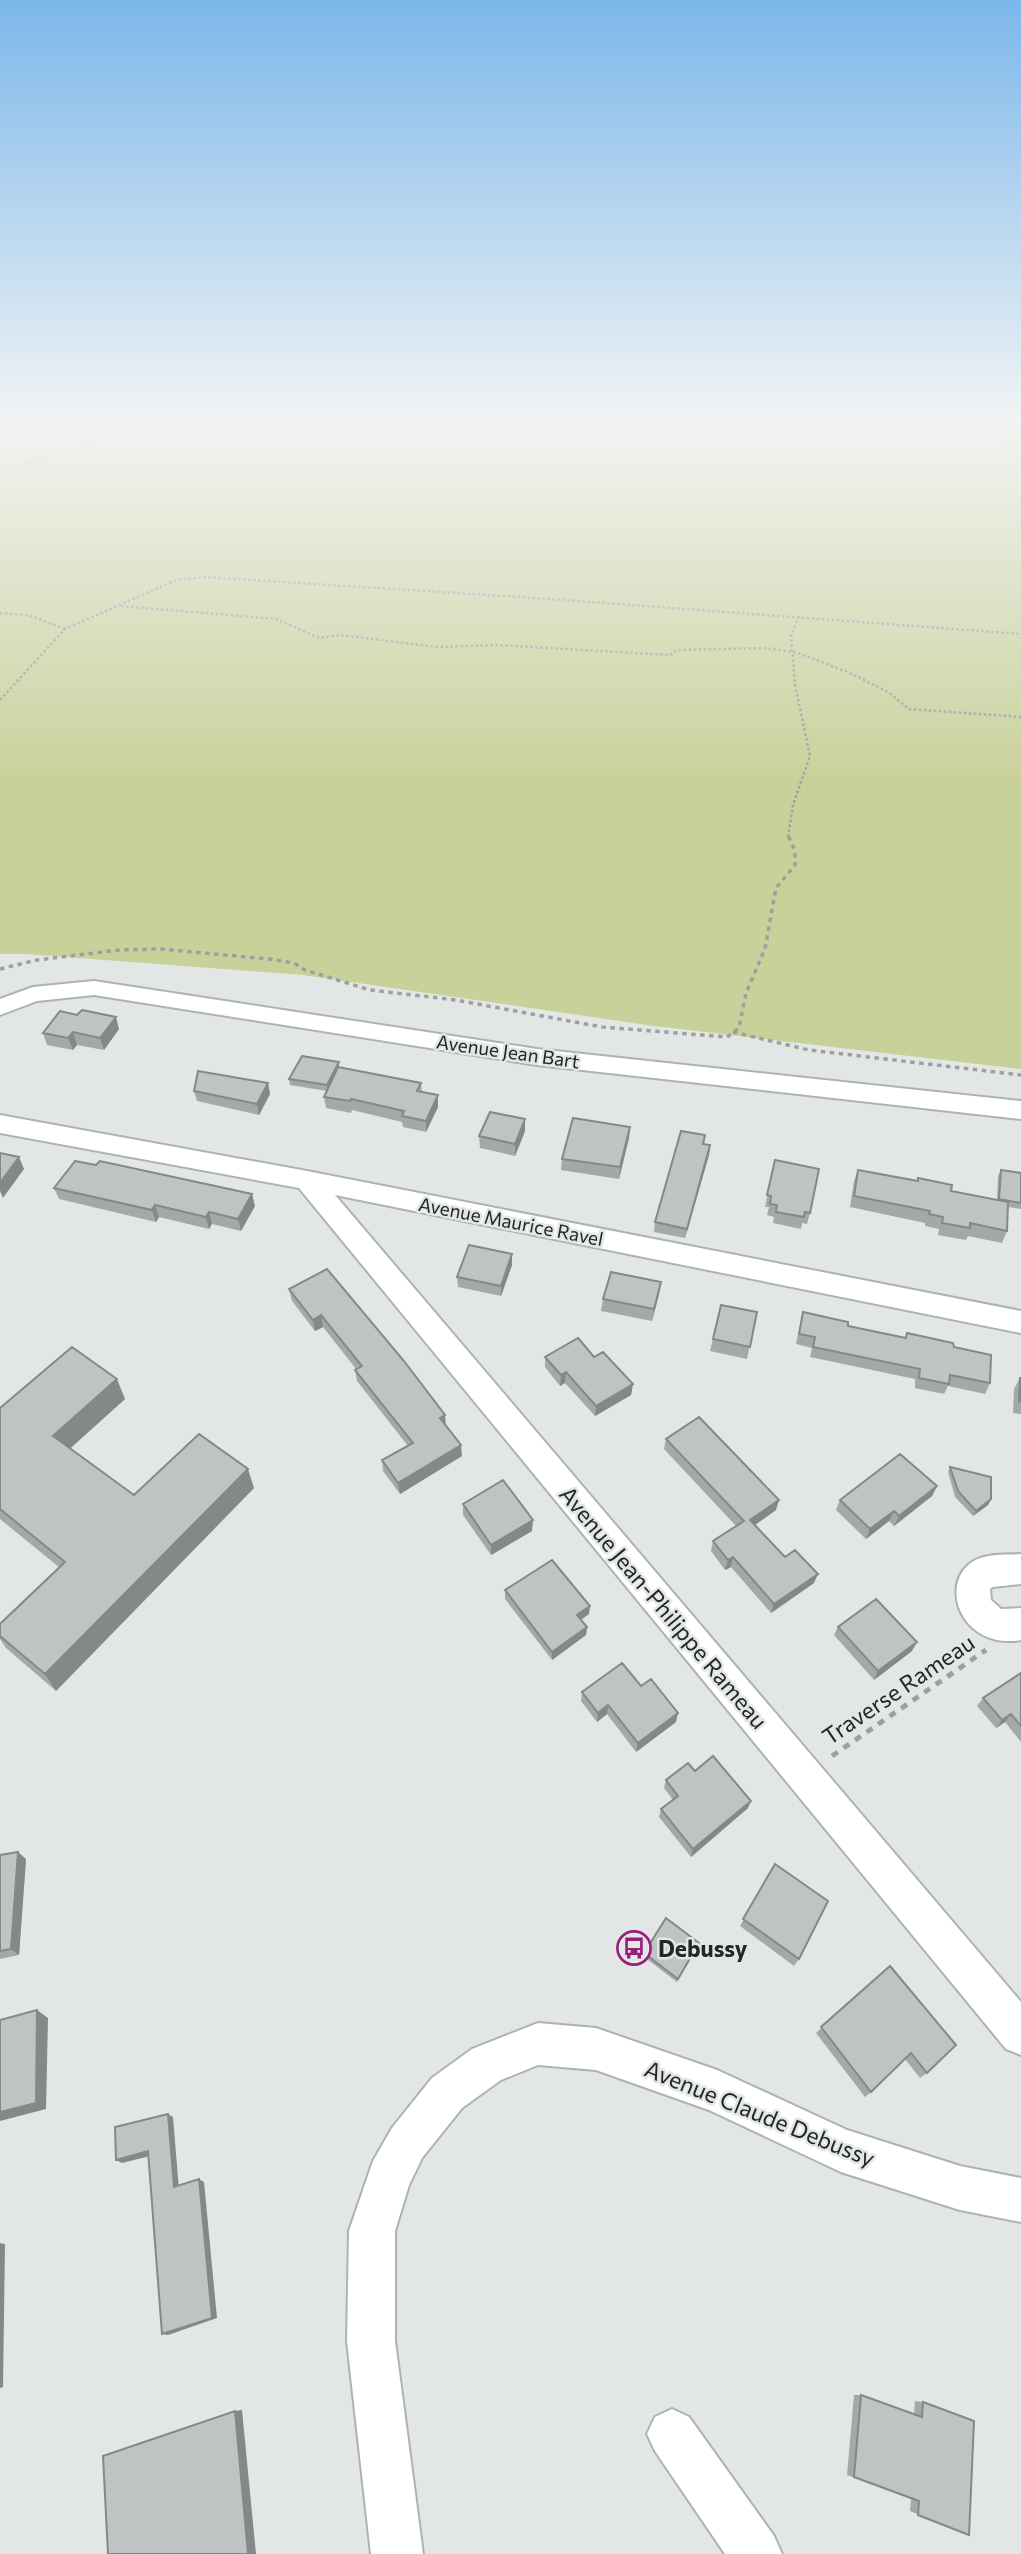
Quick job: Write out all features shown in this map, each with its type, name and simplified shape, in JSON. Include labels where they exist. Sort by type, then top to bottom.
[{"type":"street","name":"Avenue Jean Bart","points":[[0,1008],[33,994],[94,988],[537,1057],[1021,1110]]},
{"type":"street","name":"Avenue Maurice Ravel","points":[[0,1124],[307,1180],[1021,1322]]},
{"type":"street","name":"Avenue Jean-Philippe Rameau","points":[[307,1180],[1021,2035]]},
{"type":"street","points":[[1015,1626],[990,1623],[977,1610],[972,1597],[973,1583],[985,1572],[1021,1569]]},
{"type":"street","name":"Avenue Claude Debussy","points":[[397,2554],[371,2341],[372,2231],[390,2177],[407,2143],[447,2093],[487,2064],[538,2044],[596,2049],[717,2091],[841,2150],[960,2188],[1021,2200]]},
{"type":"street","points":[[672,2434],[756,2554]]},
{"type":"path","points":[[0,700],[65,629],[176,580],[204,577],[1021,634]]},
{"type":"path","points":[[121,606],[276,619],[319,638],[340,635],[437,646],[496,645],[670,655],[677,650],[766,648],[792,652],[850,673],[888,692],[909,709],[1021,718]]},
{"type":"path","points":[[0,613],[28,615],[65,629]]},
{"type":"path","points":[[0,969],[119,950],[161,949],[294,963],[305,970],[370,990],[456,1000],[603,1027],[727,1037],[739,1028],[746,993],[765,949],[776,888],[795,866],[795,851],[788,837],[793,805],[810,756],[795,685],[790,635],[799,617]]},
{"type":"path","points":[[733,1032],[809,1051],[1021,1075]]},
{"type":"path","name":"Traverse Rameau","points":[[804,1775],[990,1647],[1015,1626]]},
{"type":"green space","points":[[0,543],[1021,543],[1021,1069],[654,1026],[303,975],[0,954]]},
{"type":"building","points":[[82,1010],[116,1017],[100,1038],[73,1032],[68,1038],[43,1033],[60,1011],[77,1015]]},
{"type":"building","points":[[302,1056],[339,1062],[327,1085],[289,1079]]},
{"type":"building","points":[[338,1067],[421,1083],[417,1091],[438,1095],[426,1121],[402,1116],[404,1111],[351,1099],[324,1097]]},
{"type":"building","points":[[198,1071],[268,1083],[257,1104],[194,1091]]},
{"type":"building","points":[[490,1112],[525,1119],[515,1144],[479,1136]]},
{"type":"building","points":[[573,1118],[630,1127],[620,1167],[562,1159]]},
{"type":"building","points":[[681,1131],[705,1135],[703,1144],[710,1145],[687,1229],[655,1222]]},
{"type":"building","points":[[0,1153],[19,1157],[0,1183]]},
{"type":"building","points":[[775,1160],[819,1169],[810,1213],[805,1212],[804,1217],[776,1212],[777,1205],[770,1204],[771,1196],[767,1195]]},
{"type":"building","points":[[75,1161],[96,1165],[100,1161],[252,1194],[238,1219],[209,1212],[206,1217],[155,1205],[152,1210],[54,1188]]},
{"type":"building","points":[[858,1170],[952,1185],[951,1191],[1008,1202],[1007,1231],[970,1223],[970,1228],[942,1223],[943,1217],[929,1214],[930,1211],[854,1196]]},
{"type":"building","points":[[1001,1170],[1021,1173],[1021,1203],[999,1199]]},
{"type":"building","points":[[469,1245],[512,1254],[501,1286],[457,1277]]},
{"type":"building","points":[[327,1269],[404,1361],[445,1415],[440,1418],[461,1445],[398,1483],[382,1460],[413,1443],[355,1370],[362,1366],[321,1315],[313,1320],[289,1289]]},
{"type":"building","points":[[611,1272],[661,1282],[654,1309],[603,1299]]},
{"type":"building","points":[[721,1305],[757,1312],[750,1347],[713,1339]]},
{"type":"building","points":[[803,1312],[848,1322],[848,1326],[906,1338],[907,1333],[991,1355],[990,1383],[950,1375],[949,1384],[919,1378],[920,1369],[813,1347],[815,1337],[799,1334]]},
{"type":"building","points":[[578,1338],[594,1357],[603,1352],[633,1384],[596,1406],[566,1372],[561,1375],[545,1357]]},
{"type":"building","points":[[72,1347],[117,1379],[53,1436],[134,1495],[199,1434],[248,1469],[45,1674],[0,1636],[0,1624],[65,1562],[0,1509],[0,1408]]},
{"type":"building","points":[[1021,1378],[1021,1402],[1019,1401]]},
{"type":"building","points":[[699,1417],[779,1500],[750,1520],[785,1557],[795,1550],[818,1574],[774,1604],[733,1557],[728,1560],[713,1541],[744,1521],[666,1439]]},
{"type":"building","points":[[900,1454],[937,1486],[899,1516],[894,1511],[870,1529],[840,1500]]},
{"type":"building","points":[[950,1467],[991,1477],[991,1499],[976,1511],[958,1491]]},
{"type":"building","points":[[503,1480],[533,1520],[491,1545],[463,1504]]},
{"type":"building","points":[[552,1560],[590,1606],[577,1615],[587,1627],[552,1652],[505,1590]]},
{"type":"building","points":[[876,1599],[917,1642],[878,1671],[838,1627]]},
{"type":"building","points":[[622,1663],[641,1686],[651,1679],[678,1713],[638,1743],[608,1705],[598,1713],[582,1692]]},
{"type":"building","points":[[1021,1673],[1021,1726],[1011,1714],[1002,1720],[983,1698]]},
{"type":"building","points":[[713,1756],[751,1801],[693,1849],[661,1809],[678,1796],[666,1780],[688,1763],[695,1771]]},
{"type":"building","points":[[18,1852],[11,1949],[0,1951],[0,1855]]},
{"type":"building","points":[[775,1864],[828,1901],[799,1959],[743,1919]]},
{"type":"building","points":[[666,1918],[699,1943],[678,1979],[644,1953]]},
{"type":"building","points":[[890,1966],[956,2045],[927,2073],[911,2053],[871,2092],[821,2027]]},
{"type":"building","points":[[37,2010],[36,2103],[0,2112],[0,2020]]},
{"type":"building","points":[[168,2114],[174,2187],[199,2179],[212,2318],[162,2334],[148,2151],[116,2160],[115,2127]]},
{"type":"building","points":[[861,2395],[922,2417],[923,2402],[974,2421],[969,2535],[918,2515],[919,2501],[854,2477]]},
{"type":"building","points":[[235,2411],[248,2554],[108,2554],[103,2456]]},
{"type":"place","name":"Debussy","points":[[634,1948]]}]
